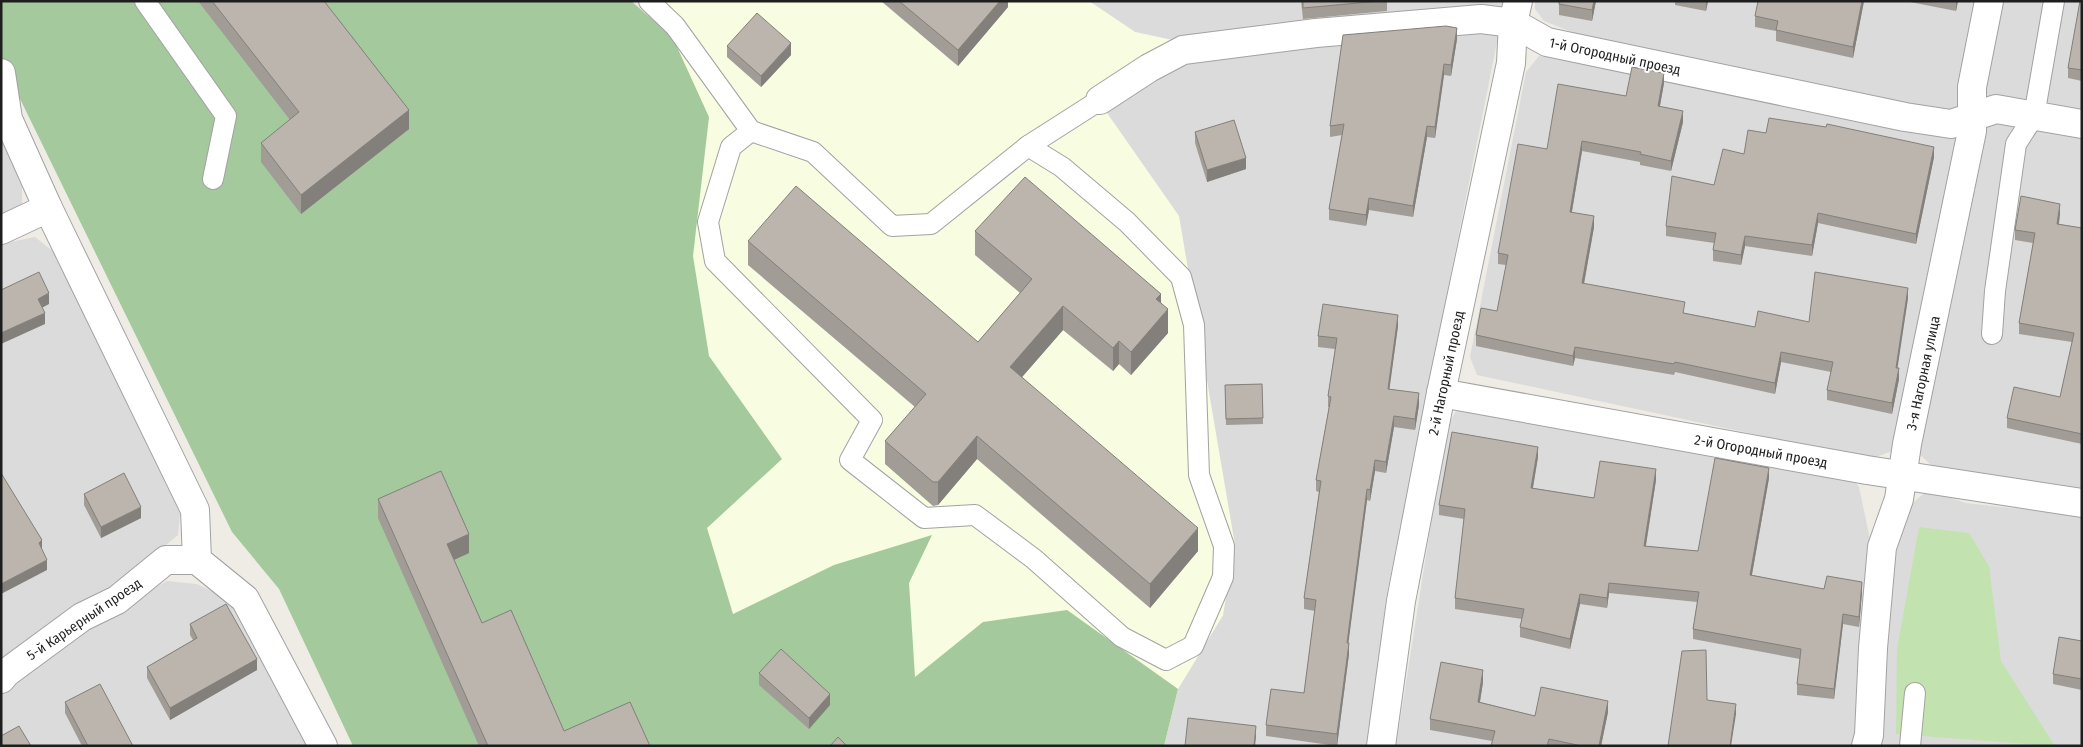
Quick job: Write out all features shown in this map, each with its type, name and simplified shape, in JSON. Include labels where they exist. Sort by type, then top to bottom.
[{"type":"street","name":"3-я Нагорная улица","points":[[1866,746],[1869,735],[1873,648],[1882,547],[1899,499],[1902,475],[1970,141],[1972,87],[1989,1]]},
{"type":"street","name":"1-й Огородный проезд","points":[[1100,100],[1149,68],[1184,50],[1316,34],[1481,19],[1516,12],[1547,42],[1904,117],[1951,124],[1996,109],[2082,124]]},
{"type":"street","name":"2-й Нагорный проезд","points":[[1380,746],[1401,601],[1441,393],[1510,64],[1516,12]]},
{"type":"street","points":[[1,73],[8,119],[48,208],[195,510],[197,560],[245,599],[323,746]]},
{"type":"street","points":[[1,230],[48,208]]},
{"type":"street","name":"2-й Огородный проезд","points":[[1441,393],[1902,475],[2082,503]]},
{"type":"street","name":"5-й Карьерный проезд","points":[[1,679],[6,673],[82,617],[116,600],[166,560],[197,560]]},
{"type":"lane","points":[[145,1],[226,116],[213,179]]},
{"type":"lane","points":[[649,1],[675,26],[751,131],[813,152],[892,226],[931,224],[1028,146],[1100,100]]},
{"type":"lane","points":[[1992,334],[1995,291],[2016,144],[2034,116],[2054,1]]},
{"type":"lane","points":[[751,131],[731,147],[708,222],[715,261],[872,420],[850,460],[924,518],[975,515],[1034,559],[1122,636],[1166,660],[1193,646],[1223,577],[1224,546],[1200,475],[1194,326],[1181,277],[1120,216],[1062,167],[1028,146]]},
{"type":"lane","points":[[1910,746],[1915,693]]},
{"type":"shaded area","points":[[646,1],[1089,1],[1135,32],[1195,45],[1091,90],[1179,216],[1235,545],[1223,615],[1178,689],[1164,746],[353,746],[279,589],[232,532]]},
{"type":"shaded area","points":[[1089,1],[1506,1],[1500,11],[1195,45],[1135,32]]},
{"type":"shaded area","points":[[1535,1],[1981,1],[1961,109],[1949,114],[1597,42],[1544,21],[1535,9]]},
{"type":"shaded area","points":[[1999,1],[2082,1],[2082,120],[1989,98],[1982,88]]},
{"type":"shaded area","points":[[1485,28],[1498,37],[1386,599],[1370,746],[1164,746],[1178,689],[1223,615],[1106,112],[1189,60]]},
{"type":"shaded area","points":[[1539,56],[1576,60],[1953,133],[1960,141],[1893,451],[1870,459],[1477,375],[1470,357],[1526,72]]},
{"type":"shaded area","points":[[1994,118],[2082,133],[2082,492],[1964,474],[1931,465],[1918,453],[1981,127]]},
{"type":"shaded area","points":[[1,132],[22,187],[22,205],[1,221]]},
{"type":"shaded area","points":[[35,237],[54,252],[180,514],[178,535],[113,589],[1,661],[1,244]]},
{"type":"shaded area","points":[[1470,409],[1850,475],[1859,487],[1871,544],[1864,647],[1854,746],[1396,746],[1446,428],[1456,411]]},
{"type":"shaded area","points":[[1928,490],[1966,503],[2082,516],[2082,746],[1875,746],[1891,549],[1909,506]]},
{"type":"shaded area","points":[[167,581],[197,584],[238,604],[312,746],[1,746],[1,694],[12,680],[85,626]]},
{"type":"green space","points":[[1,1],[631,1],[672,36],[709,117],[693,256],[709,356],[782,459],[707,528],[733,614],[834,565],[932,535],[909,583],[915,677],[983,622],[1067,610],[1178,689],[1164,746],[353,746],[279,589],[232,532],[1,60]]},
{"type":"green space","points":[[1919,527],[1969,533],[1989,566],[2001,661],[2055,746],[1896,734],[1897,649]]},
{"type":"building","points":[[212,1],[324,1],[409,110],[301,195],[261,143],[299,112]]},
{"type":"building","points":[[899,1],[1000,1],[958,50]]},
{"type":"building","points":[[1303,1],[1380,1],[1303,8]]},
{"type":"building","points":[[1559,1],[1594,1],[1592,10],[1559,4]]},
{"type":"building","points":[[1758,1],[1862,1],[1853,47],[1776,30],[1778,21],[1755,16]]},
{"type":"building","points":[[2080,1],[2082,1],[2082,70],[2068,68]]},
{"type":"building","points":[[757,13],[791,43],[761,76],[727,46]]},
{"type":"building","points":[[1446,26],[1457,28],[1451,65],[1444,64],[1435,127],[1427,126],[1413,206],[1369,198],[1366,215],[1329,209],[1344,124],[1330,126],[1343,35]]},
{"type":"building","points":[[1632,67],[1664,73],[1658,106],[1683,111],[1671,161],[1640,154],[1641,152],[1582,141],[1570,212],[1594,216],[1582,283],[1685,302],[1683,313],[1755,327],[1758,311],[1809,322],[1815,272],[1908,288],[1896,368],[1899,368],[1892,403],[1827,390],[1833,362],[1781,352],[1775,383],[1675,362],[1674,364],[1575,347],[1573,356],[1476,335],[1481,308],[1497,311],[1508,255],[1498,253],[1518,144],[1547,149],[1558,84],[1626,96]]},
{"type":"building","points":[[1769,118],[1826,127],[1827,124],[1934,147],[1916,234],[1818,213],[1812,245],[1745,236],[1741,255],[1713,250],[1716,233],[1666,226],[1672,176],[1714,185],[1723,149],[1744,154],[1748,130],[1766,133]]},
{"type":"building","points":[[1234,120],[1246,158],[1207,170],[1195,132]]},
{"type":"building","points":[[1025,177],[1161,294],[1156,299],[1168,309],[1131,352],[1119,341],[1113,348],[1063,306],[1010,367],[1198,528],[1150,584],[977,436],[938,482],[933,482],[885,441],[926,394],[748,241],[796,186],[978,342],[1032,279],[975,231]]},
{"type":"building","points":[[2021,196],[2060,204],[2057,224],[2082,228],[2082,434],[2007,418],[2014,387],[2060,397],[2074,333],[2019,323],[2035,233],[2015,230]]},
{"type":"building","points":[[39,272],[49,293],[38,299],[45,313],[1,333],[1,290]]},
{"type":"building","points":[[1323,304],[1398,315],[1388,389],[1419,393],[1415,419],[1394,416],[1386,462],[1375,460],[1370,490],[1367,489],[1337,734],[1266,725],[1271,689],[1304,693],[1316,600],[1304,598],[1321,481],[1316,480],[1331,397],[1328,396],[1337,338],[1318,336]]},
{"type":"building","points":[[1262,384],[1263,418],[1226,419],[1225,385]]},
{"type":"building","points":[[1452,432],[1538,447],[1531,488],[1594,498],[1600,461],[1656,469],[1644,546],[1698,551],[1715,458],[1769,468],[1750,575],[1824,589],[1827,576],[1862,582],[1859,617],[1843,614],[1834,689],[1797,684],[1801,649],[1693,629],[1699,592],[1609,583],[1607,598],[1580,594],[1570,639],[1520,627],[1524,609],[1455,598],[1465,509],[1439,505]]},
{"type":"building","points":[[441,471],[469,534],[447,544],[482,623],[511,610],[564,731],[630,702],[650,746],[488,746],[378,499]]},
{"type":"building","points":[[1,473],[42,540],[39,543],[47,560],[1,584]]},
{"type":"building","points":[[124,473],[141,507],[101,527],[84,494]]},
{"type":"building","points":[[226,604],[257,659],[170,708],[147,667],[197,638],[190,624]]},
{"type":"building","points":[[2059,637],[2082,641],[2082,679],[2053,674]]},
{"type":"building","points":[[781,649],[830,694],[809,718],[759,673]]},
{"type":"building","points":[[1706,650],[1707,700],[1736,704],[1730,746],[1668,746],[1682,651]]},
{"type":"building","points":[[1441,662],[1483,670],[1478,702],[1535,716],[1541,687],[1608,701],[1599,746],[1582,746],[1549,739],[1547,746],[1491,746],[1495,731],[1430,719]]},
{"type":"building","points":[[100,684],[133,746],[88,746],[65,702]]},
{"type":"building","points":[[1188,718],[1256,726],[1254,746],[1185,746]]},
{"type":"building","points":[[19,726],[31,746],[1,746],[1,736]]},
{"type":"building","points":[[838,737],[847,746],[830,746]]}]
